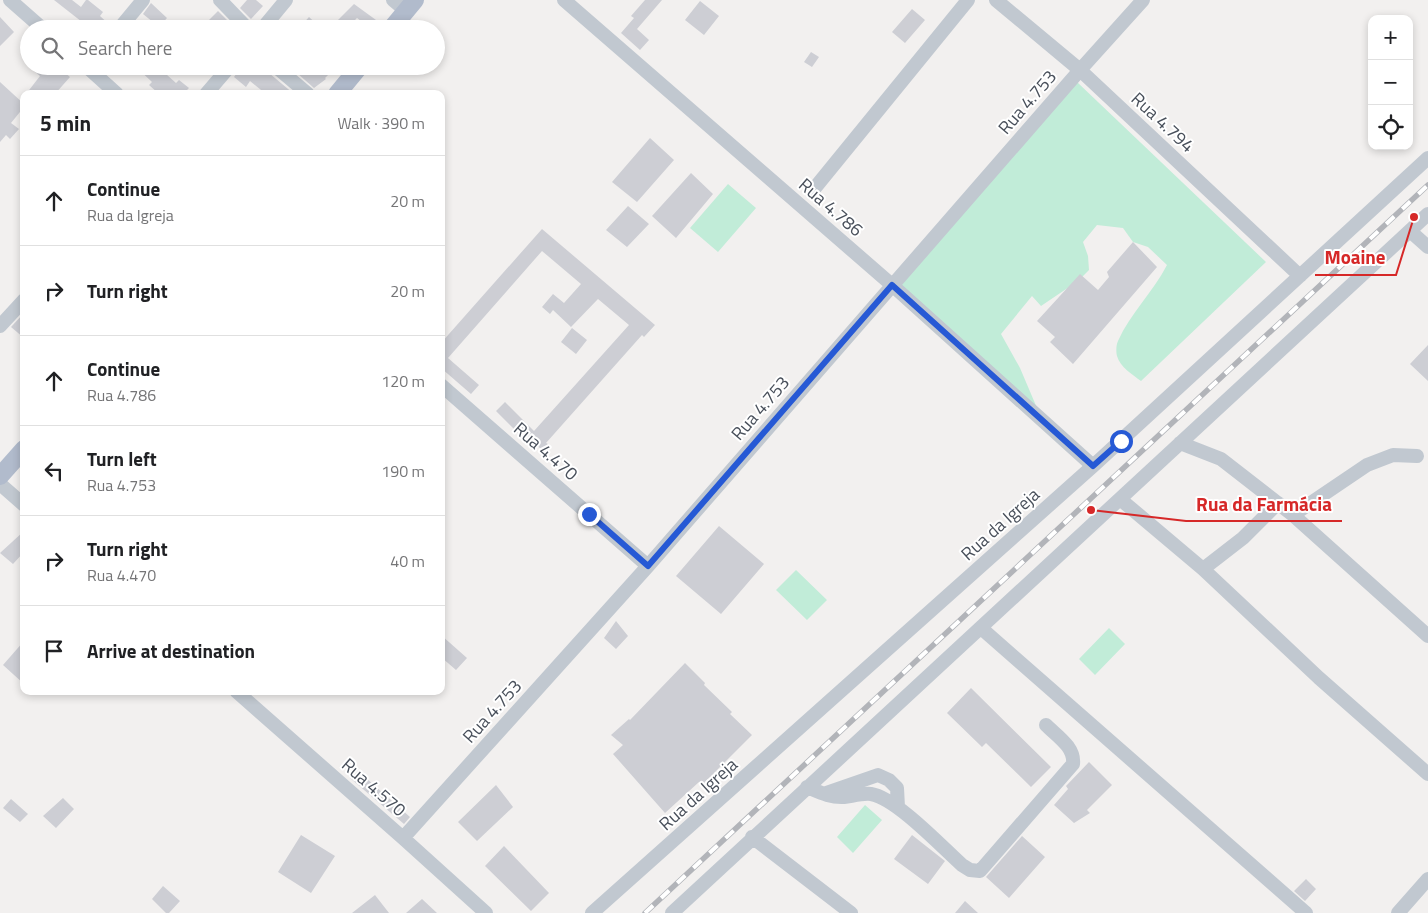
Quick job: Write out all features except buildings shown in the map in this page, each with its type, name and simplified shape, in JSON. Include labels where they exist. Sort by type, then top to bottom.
[{"type":"main road","points":[[396,20],[405,4]]},
{"type":"main road","points":[[340,90],[353,75]]},
{"type":"main road","points":[[0,476],[20,454]]},
{"type":"street","points":[[0,4],[4,0]]},
{"type":"street","points":[[10,0],[33,20]]},
{"type":"street","points":[[126,20],[143,0]]},
{"type":"street","points":[[220,0],[239,20]]},
{"type":"street","points":[[269,20],[286,0]]},
{"type":"street","name":"Rua 4.786","points":[[564,0],[892,285],[1093,466]]},
{"type":"street","points":[[814,189],[968,0]]},
{"type":"street","name":"Rua 4.794","points":[[996,0],[1080,70],[1300,276]]},
{"type":"street","name":"Rua 4.753","points":[[403,838],[648,566],[1143,0]]},
{"type":"street","points":[[96,75],[113,90]]},
{"type":"street","points":[[209,90],[222,75]]},
{"type":"street","points":[[286,75],[303,90]]},
{"type":"street","name":"Rua da Igreja","points":[[592,913],[1093,466],[1428,158]]},
{"type":"street","points":[[672,913],[1428,214]]},
{"type":"street","points":[[1410,231],[1428,247]]},
{"type":"street","points":[[0,326],[20,304]]},
{"type":"street","name":"Rua 4.470","points":[[445,388],[648,566]]},
{"type":"street","points":[[1180,443],[1221,459],[1278,503],[1428,636]]},
{"type":"street","points":[[1293,515],[1373,462],[1393,455],[1417,456]]},
{"type":"street","points":[[0,484],[20,502]]},
{"type":"street","points":[[1120,499],[1203,570],[1319,678],[1428,774]]},
{"type":"street","points":[[1203,570],[1243,538],[1278,503]]},
{"type":"street","points":[[981,628],[1306,913]]},
{"type":"street","name":"Rua 4.570","points":[[241,695],[486,913]]},
{"type":"street","points":[[807,787],[823,794],[841,797],[870,794],[884,798],[898,807],[962,865],[970,870],[980,871],[1073,764],[1074,757],[1071,750],[1046,725]]},
{"type":"street","points":[[823,794],[878,775],[889,780],[897,788],[898,807]]},
{"type":"street","points":[[752,837],[850,913]]},
{"type":"street","points":[[1398,913],[1428,878]]},
{"type":"green space","points":[[1077,82],[1266,262],[1141,381],[1121,364],[1116,351],[1117,344],[1123,331],[1167,265],[1148,247],[1133,242],[1123,228],[1097,225],[1083,242],[1088,256],[1089,270],[1078,281],[1041,306],[1032,296],[1001,334],[1020,368],[1037,408],[892,285]]},
{"type":"green space","points":[[728,184],[756,208],[718,252],[690,228]]},
{"type":"green space","points":[[796,570],[827,600],[807,620],[776,590]]},
{"type":"green space","points":[[1109,628],[1125,644],[1095,675],[1079,659]]},
{"type":"green space","points":[[865,805],[882,820],[853,853],[837,837]]},
{"type":"railway","points":[[645,913],[1428,185]]},
{"type":"place","name":"Moaine","points":[[1414,217]]},
{"type":"place","name":"Rua da Farmácia","points":[[1091,510]]},
{"type":"route","points":[[589,514],[648,566],[892,285],[1093,466],[1121,441]]}]
